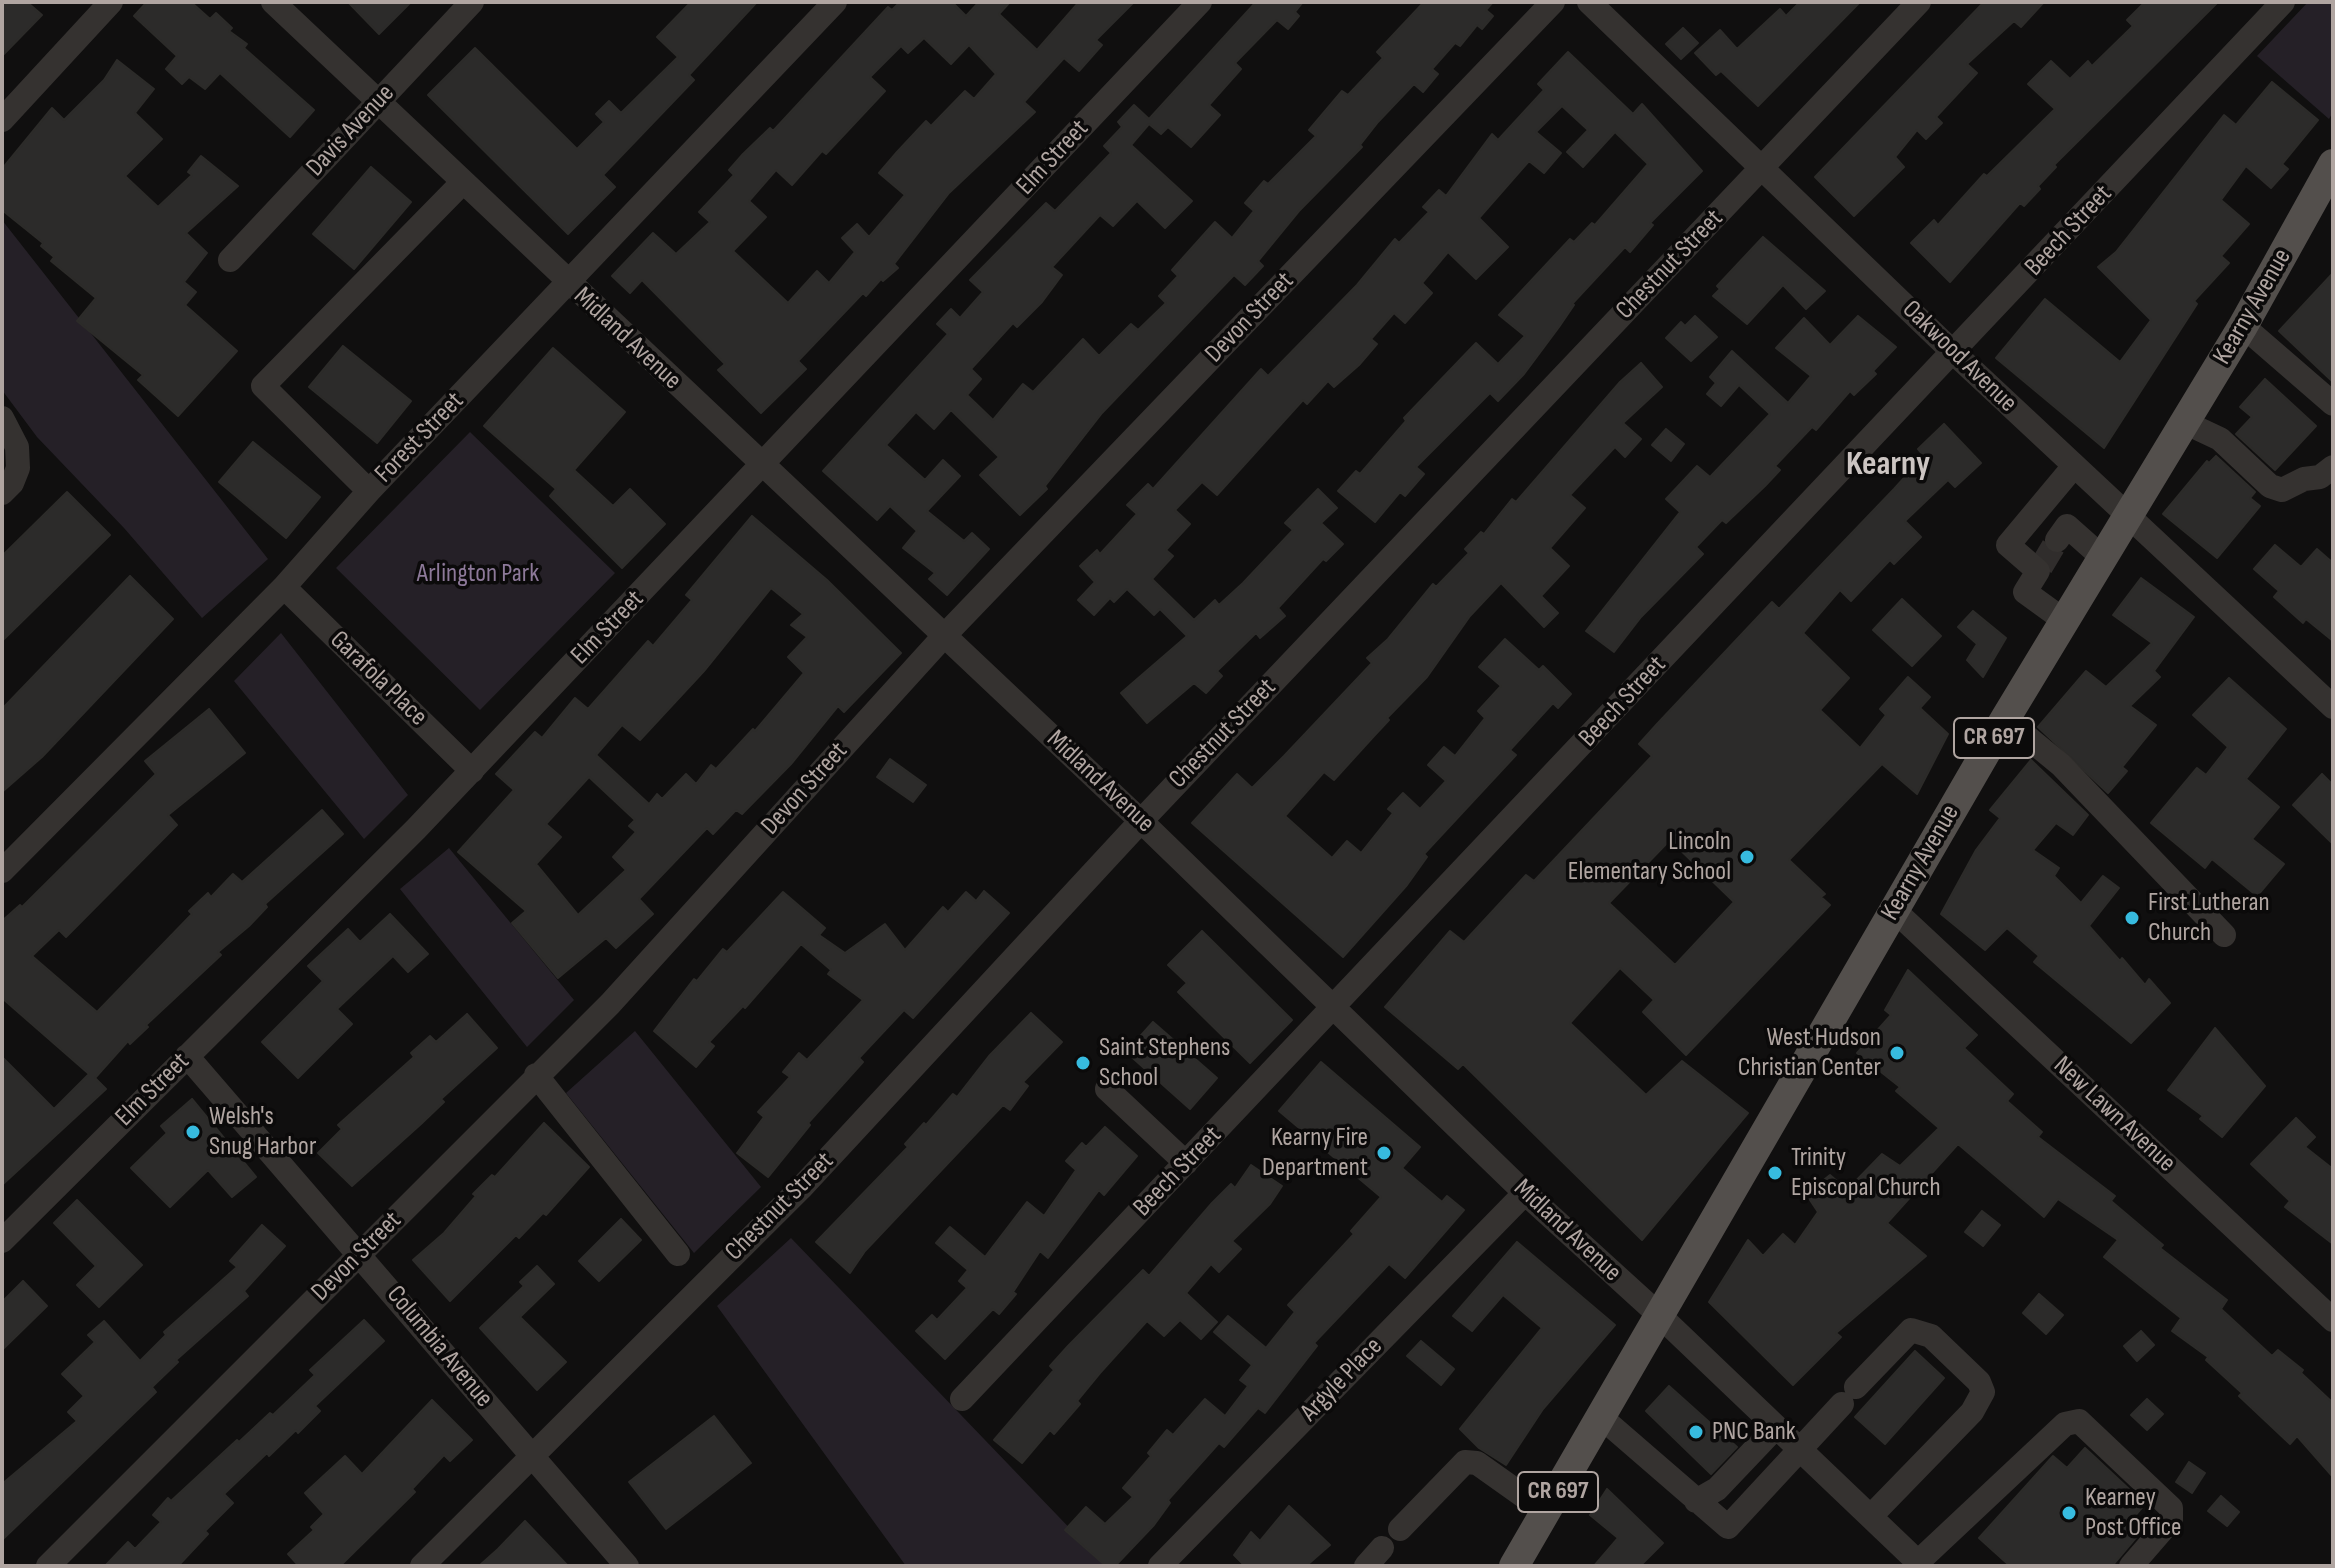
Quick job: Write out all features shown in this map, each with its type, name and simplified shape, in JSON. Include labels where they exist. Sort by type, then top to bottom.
[{"type":"main road","name":"Kearny Avenue","points":[[1514,1566],[2005,719],[2243,326],[2333,164]]},
{"type":"street","points":[[2,120],[111,2]]},
{"type":"street","name":"Midland Avenue","points":[[273,2],[569,285],[1141,821],[1525,1193],[1658,1314],[1797,1451],[1871,1516],[1910,1561]]},
{"type":"street","name":"Davis Avenue","points":[[230,260],[472,2]]},
{"type":"street","name":"Forest Street","points":[[2,871],[284,587],[369,491],[569,285],[835,2]]},
{"type":"street","name":"Elm Street","points":[[2,1241],[472,771],[1200,2]]},
{"type":"street","name":"Devon Street","points":[[48,1566],[610,1004],[944,636],[1553,2]]},
{"type":"street","name":"Oakwood Avenue","points":[[1589,2],[2128,518],[2333,707]]},
{"type":"street","name":"Chestnut Street","points":[[422,1566],[801,1188],[1141,821],[1919,2]]},
{"type":"street","name":"Beech Street","points":[[962,1399],[2283,2]]},
{"type":"street","points":[[369,491],[263,386],[463,182]]},
{"type":"street","points":[[2243,326],[2333,404]]},
{"type":"street","points":[[2,418],[17,447],[18,468],[12,483],[2,493]]},
{"type":"street","points":[[2186,423],[2220,439],[2270,486],[2282,490],[2304,479],[2320,477],[2333,467]]},
{"type":"street","points":[[2065,621],[2025,592],[2040,569],[2008,545],[2074,466]]},
{"type":"street","points":[[2044,502],[2062,533],[2103,558]]},
{"type":"street","name":"Garafola Place","points":[[284,587],[472,771]]},
{"type":"street","points":[[2005,719],[2061,765],[2224,935]]},
{"type":"street","name":"New Lawn Avenue","points":[[1894,910],[2333,1320]]},
{"type":"street","name":"Columbia Avenue","points":[[187,1056],[627,1566]]},
{"type":"street","points":[[536,1075],[678,1254]]},
{"type":"street","points":[[1107,1089],[1186,1163]]},
{"type":"street","name":"Argyle Place","points":[[1160,1566],[1525,1193]]},
{"type":"street","points":[[1602,1418],[1728,1527],[1911,1330],[1931,1336],[1979,1382],[1983,1392],[1980,1402],[1871,1516]]},
{"type":"street","points":[[1910,1561],[2065,1424],[2079,1421],[2171,1508],[2171,1520],[2131,1566]]},
{"type":"street","points":[[1696,1501],[1717,1489],[1775,1428]]},
{"type":"street","points":[[1400,1529],[1465,1462],[1477,1463],[1546,1512]]},
{"type":"green space","points":[[2308,2],[2333,2],[2333,112],[2329,119],[2257,56]]},
{"type":"green space","points":[[2,220],[268,559],[202,618],[124,528],[37,437],[2,390]]},
{"type":"green space","name":"Arlington Park","points":[[470,432],[615,573],[480,710],[336,568]]},
{"type":"green space","points":[[281,633],[408,795],[364,839],[234,681]]},
{"type":"green space","points":[[449,848],[574,1000],[527,1047],[400,889]]},
{"type":"green space","points":[[635,1031],[761,1187],[694,1253],[566,1093]]},
{"type":"green space","points":[[791,1238],[1106,1566],[906,1566],[717,1306]]},
{"type":"building","points":[[2,2],[27,2],[42,15],[2,56]]},
{"type":"building","points":[[147,2],[191,2],[210,19],[216,13],[232,28],[229,31],[247,44],[244,48],[314,110],[290,137],[220,73],[205,89],[189,77],[182,84],[166,69],[177,56],[134,16]]},
{"type":"building","points":[[348,2],[411,2],[379,34]]},
{"type":"building","points":[[691,2],[757,2],[689,75],[694,80],[603,175],[615,187],[568,234],[428,95],[475,48],[577,149],[604,122],[596,114],[609,101],[621,113],[678,57],[657,37]]},
{"type":"building","points":[[900,2],[952,2],[966,16],[979,2],[1010,2],[999,14],[1037,50],[1079,2],[1134,2],[1096,40],[1102,45],[1079,71],[1064,58],[1024,102],[1035,112],[949,193],[894,264],[898,268],[883,281],[881,279],[866,296],[863,293],[798,361],[806,369],[761,413],[718,370],[725,364],[642,280],[630,293],[612,276],[653,233],[676,254],[710,222],[699,212],[734,175],[729,170],[770,128],[773,131],[888,7],[892,10]],"holes":[[[924,38],[951,64],[969,45],[996,74],[974,99],[965,91],[931,126],[926,121],[897,152],[879,173],[905,195],[869,237],[857,224],[842,238],[855,252],[829,283],[817,271],[788,303],[733,251],[766,217],[749,201],[776,170],[792,185],[822,151],[826,154],[885,91],[870,77],[901,46],[908,53]]]},
{"type":"building","points":[[1256,2],[1303,2],[1295,12],[1299,16],[1288,29],[1277,20],[1235,63],[1241,69],[1209,105],[1220,115],[1191,147],[1168,127],[1161,134],[1149,124],[1131,145],[1192,201],[1165,228],[1137,201],[1113,226],[1100,215],[1052,267],[1062,275],[1042,302],[1017,327],[1013,323],[971,369],[981,379],[967,395],[993,420],[1023,384],[1033,392],[1083,339],[1099,356],[1131,324],[1138,330],[1166,303],[1159,296],[1178,276],[1172,270],[1215,222],[1232,238],[1254,211],[1245,203],[1264,181],[1268,184],[1316,136],[1309,130],[1342,91],[1348,95],[1383,58],[1377,52],[1424,2],[1493,2],[1486,10],[1493,16],[1482,29],[1477,25],[1460,46],[1455,43],[1432,69],[1438,74],[1423,92],[1414,84],[1378,122],[1360,145],[1362,147],[1299,211],[1258,261],[1263,266],[1245,285],[1234,275],[1102,413],[1045,486],[1047,489],[1020,515],[980,475],[999,457],[951,410],[934,429],[916,412],[886,445],[925,480],[943,460],[960,476],[927,511],[964,541],[972,533],[989,549],[947,595],[929,579],[935,573],[903,548],[917,531],[890,506],[877,520],[823,471],[948,334],[937,324],[951,309],[960,318],[983,292],[970,280],[1046,203],[1055,211],[1111,153],[1104,146],[1122,127],[1118,122],[1134,105],[1149,119]]},
{"type":"building","points":[[1800,2],[1860,2],[1758,106],[1721,71],[1716,75],[1695,53],[1720,30],[1737,49],[1780,9],[1786,16]]},
{"type":"building","points":[[1984,2],[2044,2],[2021,27],[2014,21],[1967,64],[1977,73],[1936,117],[1942,123],[1926,139],[1917,130],[1895,157],[1904,167],[1854,216],[1815,177]]},
{"type":"building","points":[[2145,2],[2218,2],[2054,165],[2056,167],[2038,186],[2040,189],[2024,206],[2020,203],[1950,282],[1911,243],[1934,220],[1938,225],[1984,174],[1987,176],[2055,109],[2028,84],[2051,61],[2070,79],[2088,61],[2092,66],[2133,26],[2127,20]]},
{"type":"building","points":[[1683,28],[1698,43],[1681,59],[1666,44]]},
{"type":"building","points":[[1568,52],[1633,114],[1642,104],[1702,171],[1650,223],[1653,225],[1630,252],[1625,247],[1572,304],[1524,374],[1498,401],[1490,393],[1416,467],[1424,474],[1405,496],[1400,492],[1375,522],[1338,491],[1356,471],[1360,474],[1406,421],[1404,418],[1476,343],[1498,364],[1525,336],[1499,315],[1570,239],[1574,242],[1592,223],[1595,225],[1648,164],[1615,132],[1583,167],[1567,152],[1588,130],[1562,106],[1536,132],[1561,153],[1544,173],[1529,161],[1479,218],[1508,247],[1476,279],[1448,252],[1422,283],[1432,293],[1405,323],[1394,313],[1371,339],[1377,344],[1359,365],[1334,387],[1328,381],[1307,404],[1303,400],[1217,495],[1202,482],[1175,510],[1190,524],[1166,550],[1173,556],[1152,579],[1194,620],[1215,600],[1219,605],[1243,583],[1293,530],[1285,523],[1318,489],[1337,508],[1321,523],[1343,544],[1326,561],[1323,559],[1278,608],[1285,616],[1260,638],[1256,633],[1217,671],[1222,676],[1206,693],[1194,683],[1147,723],[1121,693],[1187,636],[1160,609],[1154,615],[1127,589],[1114,602],[1110,598],[1094,615],[1078,600],[1095,582],[1080,566],[1097,550],[1100,554],[1137,514],[1127,505],[1148,484],[1153,489],[1261,369],[1268,376],[1357,285],[1395,239],[1399,243],[1429,212],[1423,207],[1439,190],[1446,196],[1492,134],[1498,140],[1544,90],[1538,84]]},
{"type":"building","points":[[117,60],[154,89],[135,113],[162,139],[125,176],[158,207],[192,175],[188,172],[201,156],[238,186],[186,233],[207,253],[184,282],[196,292],[185,305],[237,351],[178,416],[138,380],[143,375],[77,321],[96,298],[51,261],[54,257],[41,246],[43,243],[2,210],[2,169],[52,108],[64,120],[104,80]]},
{"type":"building","points":[[2272,82],[2318,120],[2282,164],[2288,169],[2271,188],[2246,166],[2221,200],[2249,224],[2221,256],[2229,263],[2194,301],[2197,304],[2104,448],[1996,358],[2045,299],[2120,362],[2151,320],[2098,267],[2116,252],[2224,115],[2236,125]]},
{"type":"building","points":[[371,167],[411,202],[354,269],[313,234]]},
{"type":"building","points":[[1763,237],[1825,291],[1806,309],[1783,285],[1747,324],[1713,296],[1720,289],[1717,286]]},
{"type":"building","points":[[2333,273],[2333,382],[2279,331]]},
{"type":"building","points":[[1695,316],[1717,337],[1691,361],[1666,338],[1681,322],[1685,326]]},
{"type":"building","points":[[1858,316],[1896,347],[1873,371],[1876,374],[1854,395],[1850,391],[1816,430],[1812,427],[1775,466],[1780,470],[1765,486],[1726,523],[1722,520],[1696,547],[1703,554],[1641,617],[1614,652],[1586,631],[1680,512],[1666,499],[1697,466],[1710,477],[1770,414],[1739,385],[1721,406],[1707,394],[1716,383],[1710,377],[1732,351],[1788,403],[1811,376],[1776,348],[1804,318],[1830,345]]},
{"type":"building","points":[[343,346],[411,401],[377,443],[309,387]]},
{"type":"building","points":[[553,348],[625,412],[574,470],[613,506],[630,489],[665,524],[622,568],[550,496],[556,489],[484,426]]},
{"type":"building","points":[[1641,363],[1662,387],[1623,423],[1641,439],[1625,457],[1615,447],[1570,495],[1585,508],[1550,548],[1569,566],[1541,596],[1558,613],[1544,627],[1501,583],[1470,616],[1427,677],[1334,780],[1324,772],[1285,816],[1332,858],[1347,841],[1361,853],[1393,813],[1388,809],[1403,793],[1420,809],[1446,781],[1428,765],[1444,747],[1455,756],[1485,718],[1478,711],[1501,686],[1479,667],[1505,639],[1539,670],[1543,666],[1571,694],[1558,708],[1553,703],[1510,750],[1516,755],[1424,854],[1427,857],[1407,885],[1343,957],[1192,823],[1237,774],[1252,788],[1284,756],[1372,663],[1367,658],[1388,639],[1433,584],[1436,587],[1469,553],[1465,549],[1481,532],[1484,534],[1512,499],[1516,502],[1620,382]]},
{"type":"building","points":[[2265,379],[2316,426],[2275,470],[2236,434],[2252,417],[2240,407]]},
{"type":"building","points":[[1944,424],[1981,463],[1955,487],[1948,480],[1905,521],[1921,537],[1894,564],[1890,560],[1851,601],[1840,590],[1803,633],[1849,678],[1820,710],[1860,748],[1886,715],[1880,709],[1908,677],[1930,697],[1920,708],[1948,734],[1917,794],[1882,764],[1789,860],[1825,894],[1821,897],[1830,905],[1686,1055],[1643,1012],[1654,1000],[1620,968],[1570,1023],[1646,1095],[1682,1061],[1748,1113],[1642,1240],[1463,1064],[1458,1069],[1385,1007],[1450,931],[1464,942],[1526,875],[1534,881],[1652,756],[1639,744],[1772,602],[1779,609],[1894,489],[1924,456],[1918,449]],"holes":[[[1670,840],[1734,902],[1675,965],[1609,903]]]},
{"type":"building","points":[[1666,429],[1684,444],[1671,461],[1652,445]]},
{"type":"building","points":[[253,442],[320,497],[286,538],[219,482]]},
{"type":"building","points":[[2216,456],[2255,492],[2250,498],[2260,506],[2217,558],[2163,514],[2207,461],[2209,463]]},
{"type":"building","points":[[67,492],[110,535],[2,641],[2,556]]},
{"type":"building","points":[[752,516],[827,580],[901,653],[844,712],[838,706],[791,764],[742,814],[736,810],[713,834],[707,828],[639,899],[653,914],[616,948],[606,938],[558,978],[512,923],[526,911],[458,852],[514,790],[496,774],[535,732],[542,738],[575,698],[588,709],[648,641],[653,646],[692,600],[686,595]],"holes":[[[771,588],[803,614],[791,625],[807,637],[788,657],[804,673],[755,731],[753,729],[716,769],[711,765],[696,784],[686,774],[662,799],[657,794],[649,804],[596,755],[622,725],[640,740],[704,671]],[[589,777],[635,820],[629,826],[636,832],[613,857],[626,870],[578,915],[536,864],[561,837],[546,824]]]},
{"type":"building","points":[[2275,545],[2301,567],[2317,549],[2333,563],[2333,641],[2306,619],[2303,623],[2274,597],[2279,591],[2254,569]]},
{"type":"building","points":[[130,576],[173,619],[42,757],[2,792],[2,709]]},
{"type":"building","points":[[2141,578],[2194,617],[2154,671],[2160,677],[2130,706],[2156,725],[2122,767],[2127,771],[2108,793],[2038,727],[2086,671],[2106,687],[2152,643],[2113,615]]},
{"type":"building","points":[[1902,599],[1941,636],[1912,666],[1873,630]]},
{"type":"building","points":[[1973,611],[2006,638],[1983,677],[1967,660],[1977,644],[1958,627]]},
{"type":"building","points":[[2229,678],[2286,729],[2246,779],[2279,807],[2252,839],[2284,864],[2257,896],[2212,859],[2205,868],[2151,823],[2197,768],[2206,775],[2228,747],[2193,715]]},
{"type":"building","points":[[209,709],[245,753],[168,815],[177,825],[66,937],[59,930],[32,956],[97,1012],[192,914],[189,911],[208,893],[211,897],[233,874],[242,882],[322,810],[343,834],[265,904],[267,907],[249,926],[218,952],[221,955],[146,1025],[148,1027],[130,1044],[128,1041],[95,1078],[106,1089],[2,1185],[2,1057],[54,1109],[89,1074],[2,998],[2,921],[20,905],[22,907],[156,774],[145,761]]},
{"type":"building","points":[[890,759],[926,785],[913,802],[877,777]]},
{"type":"building","points":[[2031,760],[2088,815],[2073,835],[2056,823],[2033,850],[2059,868],[2054,876],[2081,903],[2103,876],[2119,888],[2089,926],[2145,985],[2149,979],[2170,1003],[2131,1043],[2034,962],[2039,956],[2007,928],[1985,950],[1941,914],[1976,850],[2000,818],[1990,810]]},
{"type":"building","points":[[2322,774],[2333,785],[2333,844],[2293,805]]},
{"type":"building","points":[[984,891],[1009,913],[913,1018],[904,1010],[859,1058],[863,1062],[808,1123],[810,1125],[768,1177],[737,1153],[764,1117],[758,1112],[790,1077],[783,1072],[799,1053],[807,1060],[863,1000],[828,974],[831,970],[801,944],[745,1008],[743,1006],[709,1042],[714,1046],[696,1067],[654,1031],[694,979],[697,981],[723,949],[727,952],[783,892],[825,928],[819,935],[845,953],[885,924],[905,950],[943,907],[948,912],[966,892],[976,901]]},
{"type":"building","points":[[390,914],[428,954],[408,972],[393,956],[337,1009],[352,1024],[298,1078],[262,1042],[323,981],[308,966],[348,929],[360,942]]},
{"type":"building","points":[[1202,931],[1292,1020],[1250,1063],[1178,992],[1187,983],[1168,965]]},
{"type":"building","points":[[1908,970],[1977,1035],[1964,1048],[2013,1094],[2007,1101],[2042,1132],[2038,1137],[2115,1196],[2111,1201],[2163,1245],[2160,1248],[2227,1300],[2221,1309],[2272,1356],[2278,1350],[2303,1370],[2301,1373],[2333,1403],[2333,1477],[2297,1436],[2290,1444],[2239,1396],[2242,1393],[2206,1360],[2208,1357],[2172,1331],[2181,1318],[2104,1257],[2118,1240],[2058,1199],[2044,1217],[1958,1144],[1887,1223],[1926,1256],[1836,1333],[1841,1337],[1793,1385],[1709,1302],[1748,1240],[1763,1256],[1783,1234],[1795,1245],[1818,1212],[1806,1194],[1830,1175],[1847,1190],[1882,1154],[1900,1166],[1939,1128],[1896,1091],[1900,1087],[1857,1053],[1891,1015],[1885,1010]]},
{"type":"building","points":[[1031,1013],[1062,1042],[1023,1082],[1028,1086],[1010,1110],[1003,1105],[865,1251],[850,1273],[816,1242],[908,1147],[905,1144],[924,1123],[926,1125],[953,1094],[957,1097],[989,1056]]},
{"type":"building","points":[[467,1014],[497,1048],[441,1099],[444,1102],[421,1124],[352,1186],[318,1153],[342,1129],[338,1125],[414,1057],[411,1053],[430,1036],[436,1042]]},
{"type":"building","points":[[1153,1022],[1217,1078],[1190,1109],[1126,1052]]},
{"type":"building","points":[[2215,1028],[2265,1086],[2222,1137],[2200,1119],[2203,1116],[2168,1090]]},
{"type":"building","points":[[1321,1062],[1420,1147],[1402,1168],[1442,1202],[1447,1196],[1464,1210],[1405,1278],[1389,1264],[1314,1343],[1317,1346],[1265,1413],[1258,1408],[1224,1447],[1219,1443],[1168,1500],[1170,1503],[1154,1525],[1115,1566],[1106,1566],[1065,1530],[1086,1507],[1105,1524],[1133,1497],[1123,1488],[1151,1456],[1148,1453],[1167,1430],[1173,1435],[1205,1399],[1225,1416],[1248,1386],[1240,1380],[1252,1365],[1214,1332],[1228,1316],[1266,1348],[1295,1312],[1288,1305],[1354,1234],[1351,1231],[1381,1197],[1279,1111]]},
{"type":"building","points":[[192,1099],[256,1177],[232,1197],[208,1170],[170,1207],[131,1168],[167,1133],[161,1126]]},
{"type":"building","points":[[2296,1118],[2315,1137],[2305,1147],[2333,1169],[2333,1244],[2285,1207],[2290,1201],[2251,1164]]},
{"type":"building","points":[[544,1123],[589,1167],[546,1215],[543,1213],[519,1238],[516,1235],[450,1301],[413,1260],[444,1233],[476,1196],[473,1194],[492,1175],[495,1177]]},
{"type":"building","points":[[1105,1127],[1137,1156],[1104,1195],[1099,1190],[1048,1258],[1040,1251],[1013,1292],[1016,1294],[999,1314],[993,1309],[945,1359],[916,1331],[932,1315],[937,1320],[967,1288],[959,1281],[968,1270],[936,1243],[950,1227],[985,1257],[1027,1202],[1044,1216],[1076,1170],[1066,1161],[1082,1143],[1086,1147]]},
{"type":"building","points":[[1251,1165],[1282,1186],[1270,1204],[1232,1241],[1241,1249],[1219,1272],[1211,1264],[1186,1293],[1217,1322],[1201,1339],[1180,1320],[1164,1336],[1147,1321],[1100,1373],[1077,1401],[1080,1404],[1054,1434],[1050,1430],[1022,1463],[994,1440],[1054,1370],[1050,1366],[1068,1346],[1143,1270],[1149,1276],[1212,1203],[1231,1184],[1235,1188]]},
{"type":"building","points":[[77,1200],[142,1265],[99,1307],[77,1285],[96,1266],[54,1223]]},
{"type":"building","points":[[1982,1211],[2000,1225],[1983,1246],[1965,1232]]},
{"type":"building","points":[[621,1219],[641,1240],[599,1281],[579,1261]]},
{"type":"building","points":[[262,1225],[285,1246],[244,1291],[248,1296],[176,1360],[178,1362],[152,1387],[156,1392],[2,1540],[2,1484],[77,1421],[68,1412],[84,1396],[62,1374],[95,1342],[88,1335],[104,1321],[140,1361],[166,1335],[164,1332],[237,1267],[230,1261]]},
{"type":"building","points":[[1517,1242],[1615,1325],[1543,1409],[1506,1465],[1479,1448],[1460,1429],[1542,1328],[1503,1295],[1472,1331],[1453,1316]]},
{"type":"building","points":[[537,1266],[554,1284],[520,1317],[566,1362],[537,1390],[480,1328],[524,1286],[520,1282]]},
{"type":"building","points":[[23,1281],[47,1306],[2,1350],[2,1302]]},
{"type":"building","points":[[2039,1294],[2063,1315],[2046,1334],[2023,1313]]},
{"type":"building","points":[[364,1320],[384,1341],[315,1406],[320,1411],[298,1433],[296,1430],[269,1456],[267,1453],[224,1494],[233,1503],[205,1531],[208,1534],[178,1566],[105,1566],[128,1542],[135,1549],[161,1522],[153,1515],[168,1498],[171,1501],[237,1440],[239,1442],[270,1413],[273,1415],[315,1375],[310,1370]]},
{"type":"building","points":[[2141,1331],[2154,1345],[2137,1361],[2124,1346]]},
{"type":"building","points":[[1421,1341],[1454,1369],[1441,1385],[1407,1356]]},
{"type":"building","points":[[1915,1351],[1944,1378],[1885,1444],[1855,1417]]},
{"type":"building","points":[[1669,1386],[1737,1447],[1711,1474],[1646,1411]]},
{"type":"building","points":[[2147,1399],[2163,1414],[2147,1430],[2131,1415]]},
{"type":"building","points":[[432,1400],[472,1440],[450,1461],[444,1455],[412,1489],[415,1492],[340,1566],[299,1566],[288,1554],[314,1530],[311,1527],[324,1514],[305,1493],[345,1456],[362,1474]]},
{"type":"building","points":[[714,1416],[751,1463],[666,1529],[629,1482]]},
{"type":"building","name":"Kearney Post Office","points":[[2085,1448],[2145,1504],[2128,1524],[2139,1534],[2112,1566],[2010,1566],[1979,1538],[2053,1456],[2067,1468]]},
{"type":"building","points":[[2189,1462],[2205,1473],[2192,1493],[2176,1482]]},
{"type":"building","points":[[1607,1489],[1663,1543],[1640,1566],[1594,1566],[1618,1538],[1590,1515]]},
{"type":"building","points":[[2221,1496],[2239,1512],[2227,1526],[2208,1511]]},
{"type":"building","points":[[1289,1506],[1330,1545],[1306,1566],[1245,1566],[1234,1555],[1251,1532],[1260,1541]]},
{"type":"building","points":[[525,1521],[568,1566],[479,1566],[498,1549]]},
{"type":"tunnel","points":[[2041,567],[2057,540]]},
{"type":"place","name":"Lincoln Elementary School","points":[[1747,857]]},
{"type":"place","name":"First Lutheran Church","points":[[2132,918]]},
{"type":"place","name":"West Hudson Christian Center","points":[[1897,1053]]},
{"type":"place","name":"Saint Stephens School","points":[[1083,1063]]},
{"type":"place","name":"Welsh's Snug Harbor","points":[[193,1132]]},
{"type":"place","name":"Kearny Fire Department","points":[[1384,1153]]},
{"type":"place","name":"Trinity Episcopal Church","points":[[1775,1173]]},
{"type":"place","name":"PNC Bank","points":[[1696,1432]]},
{"type":"place","name":"Kearney Post Office","points":[[2069,1513]]},
{"type":"district","name":"Kearny","points":[[1888,465]]}]
